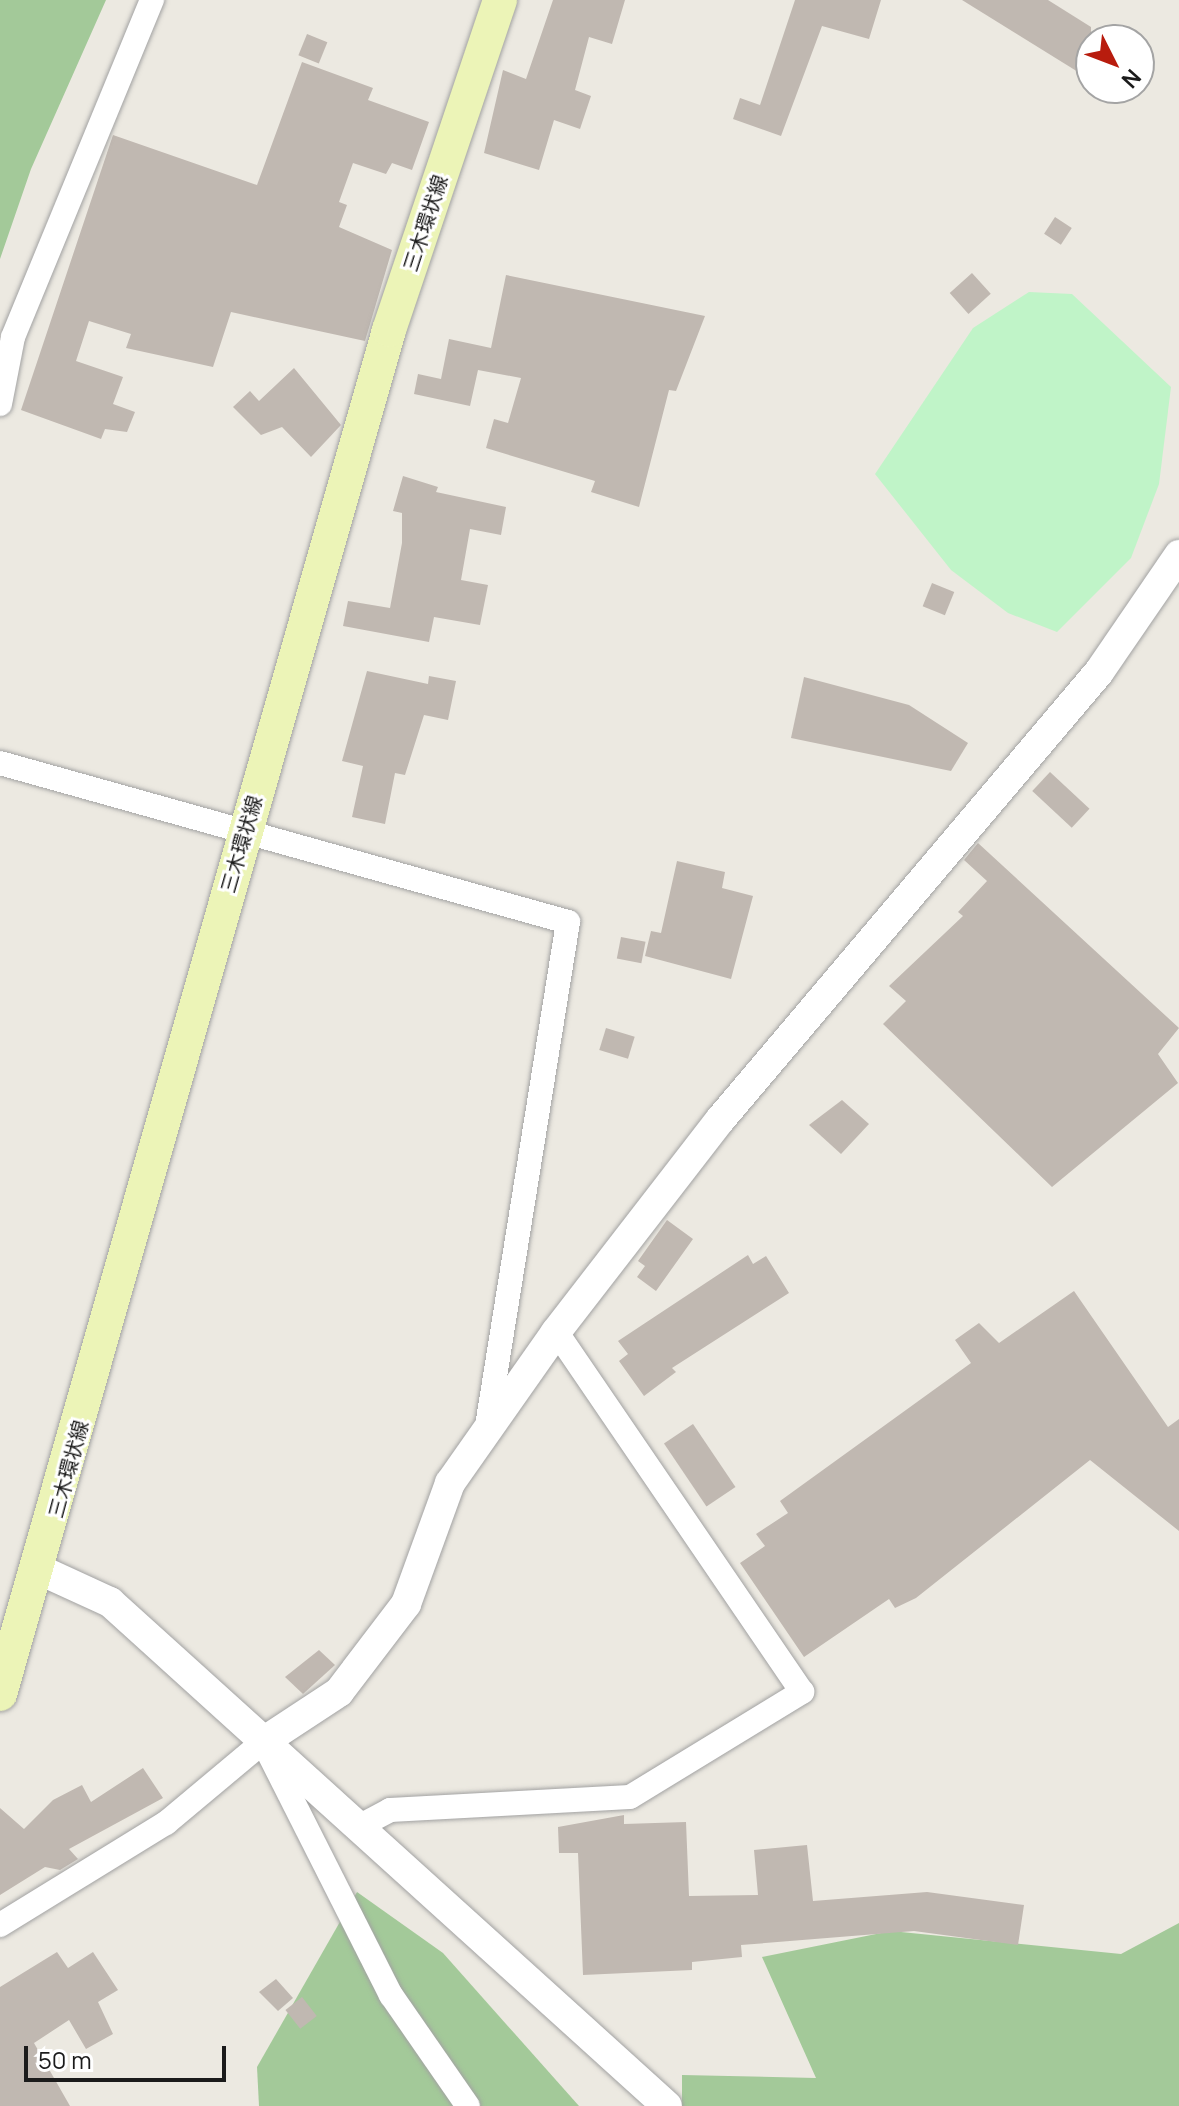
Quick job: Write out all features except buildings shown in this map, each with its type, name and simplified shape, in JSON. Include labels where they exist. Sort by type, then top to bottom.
[{"type":"main road","name":"三木環状線","points":[[0,1694],[40,1570],[245,826],[389,330],[500,0]]},
{"type":"street","points":[[0,404],[13,337],[152,0]]},
{"type":"street","points":[[0,1925],[166,1823],[263,1742],[339,1692],[406,1604],[450,1483],[487,1426],[556,1332],[720,1120],[1099,672],[1179,555]]},
{"type":"street","points":[[0,763],[245,826],[568,922],[487,1426]]},
{"type":"street","points":[[360,1826],[390,1810],[630,1797],[802,1692],[556,1332]]},
{"type":"street","points":[[40,1570],[110,1602],[667,2106]]},
{"type":"street","points":[[263,1742],[391,1995],[468,2106]]},
{"type":"green space","points":[[0,0],[106,0],[31,169],[0,259]]},
{"type":"green space","points":[[1029,292],[1072,294],[1171,387],[1159,484],[1131,558],[1057,632],[1008,613],[951,570],[875,474],[973,328]]},
{"type":"green space","points":[[357,1892],[443,1953],[579,2106],[259,2106],[257,2067]]},
{"type":"green space","points":[[1179,1923],[1179,2106],[682,2106],[682,2075],[816,2078],[762,1957],[891,1931],[1121,1954]]}]
